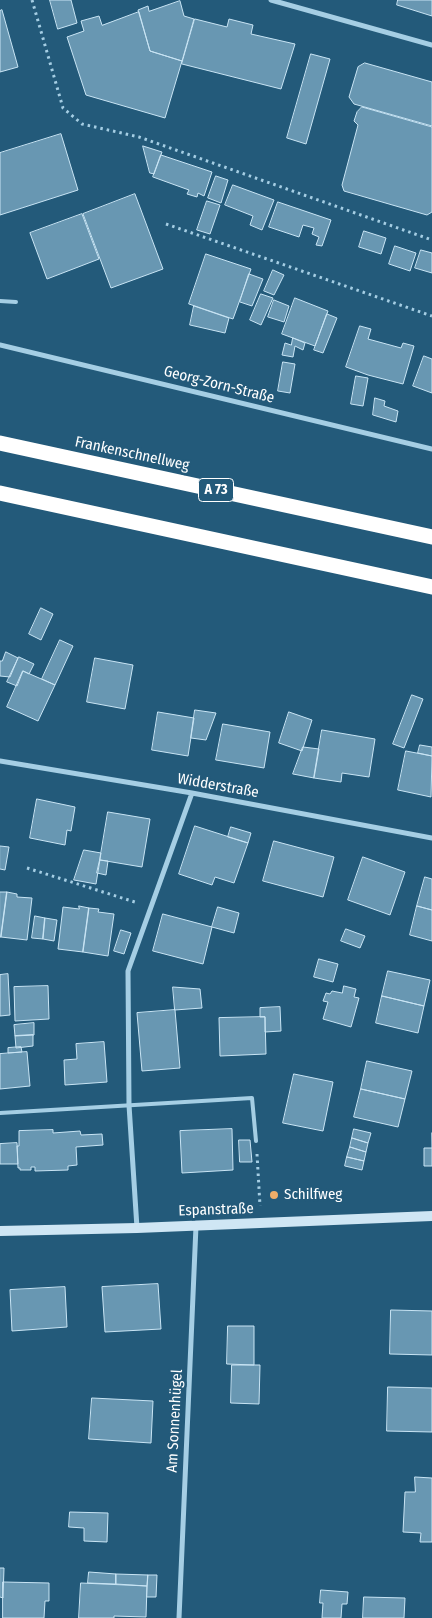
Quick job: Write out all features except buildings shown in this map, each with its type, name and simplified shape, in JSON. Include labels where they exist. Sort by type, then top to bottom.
[{"type":"highway","name":"Frankenschnellweg","points":[[0,443],[432,537]]},
{"type":"highway","points":[[0,493],[432,587]]},
{"type":"street","points":[[271,0],[432,45]]},
{"type":"street","name":"Georg-Zorn-Straße","points":[[0,345],[432,449]]},
{"type":"street","name":"Widderstraße","points":[[0,761],[432,838]]},
{"type":"street","points":[[137,1228],[128,1105],[128,972],[192,794]]},
{"type":"street","name":"Espanstraße","points":[[0,1231],[261,1224],[432,1216]]},
{"type":"street","name":"Am Sonnenhügel","points":[[179,1618],[196,1226]]},
{"type":"lane","points":[[0,301],[16,302]]},
{"type":"lane","points":[[0,1113],[252,1098],[256,1141]]},
{"type":"path","points":[[32,0],[63,108],[82,124],[139,137],[432,240]]},
{"type":"path","points":[[166,224],[432,316]]},
{"type":"path","points":[[27,868],[150,907]]},
{"type":"path","points":[[256,1141],[261,1224]]},
{"type":"place","name":"Schilfweg","points":[[274,1195]]}]
